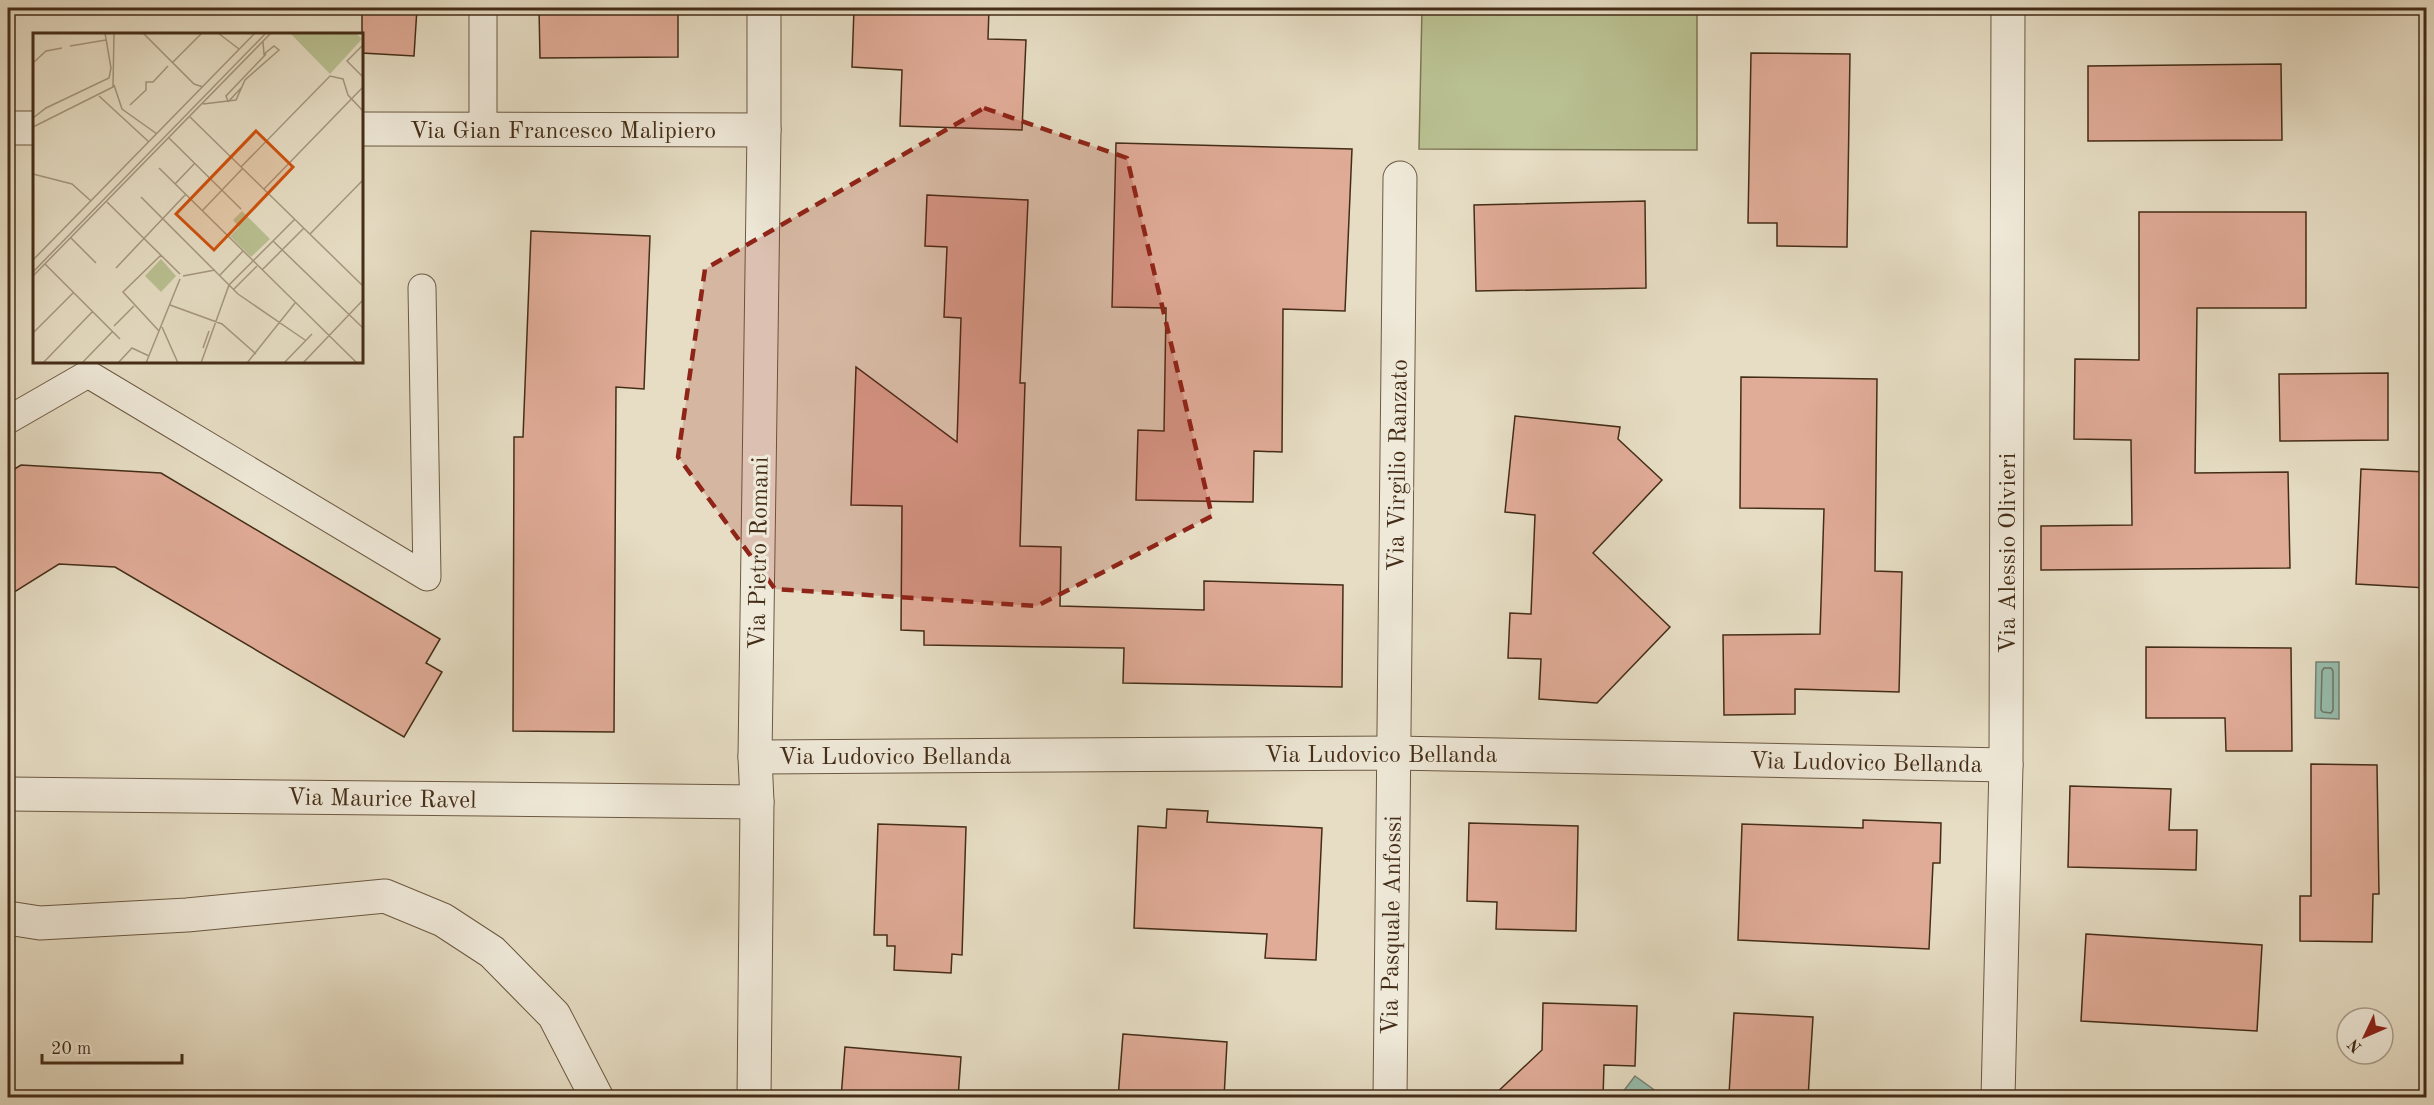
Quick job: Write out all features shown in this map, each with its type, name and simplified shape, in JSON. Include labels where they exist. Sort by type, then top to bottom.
[{"type":"street","name":"Via Pietro Romani","points":[[754,1098],[757,802],[755,756],[764,8]]},
{"type":"street","name":"Via Alessio Olivieri","points":[[1998,1098],[2006,765],[2007,8]]},
{"type":"street","points":[[8,128],[33,128]]},
{"type":"street","name":"Via Gian Francesco Malipiero","points":[[363,129],[764,130]]},
{"type":"street","name":"Via Virgilio Ranzato","points":[[1393,753],[1400,178]]},
{"type":"street","name":"Via Ludovico Bellanda","points":[[755,756],[1393,753],[2006,765]]},
{"type":"street","name":"Via Pasquale Anfossi","points":[[1390,1098],[1393,753]]},
{"type":"street","name":"Via Maurice Ravel","points":[[8,794],[757,802]]},
{"type":"street","points":[[8,918],[40,923],[187,915],[385,896],[442,920],[492,952],[554,1014],[597,1098]]},
{"type":"lane","points":[[483,8],[483,129]]},
{"type":"lane","points":[[8,420],[88,374],[427,577],[422,288]]},
{"type":"highlighted area","points":[[984,108],[1127,158],[1212,516],[1037,606],[775,589],[678,457],[705,269]]},
{"type":"shaded area","points":[[1422,8],[1697,8],[1697,150],[1419,149]]},
{"type":"water","points":[[2316,662],[2339,662],[2339,719],[2315,718]]},
{"type":"water","points":[[1635,1076],[1664,1097],[1619,1097]]},
{"type":"building","points":[[362,8],[417,8],[414,56],[363,53]]},
{"type":"building","points":[[539,8],[678,8],[678,57],[540,58]]},
{"type":"building","points":[[854,8],[989,8],[988,39],[1026,40],[1022,130],[900,126],[902,70],[852,67]]},
{"type":"building","points":[[1751,53],[1850,54],[1847,247],[1777,246],[1777,223],[1748,223]]},
{"type":"building","points":[[2281,64],[2282,140],[2088,141],[2088,66]]},
{"type":"building","points":[[1116,143],[1352,149],[1345,311],[1283,309],[1282,452],[1254,451],[1253,502],[1136,500],[1138,430],[1164,431],[1166,308],[1112,307]]},
{"type":"building","points":[[927,195],[1028,200],[1020,383],[1025,383],[1020,546],[1061,547],[1060,606],[1204,610],[1204,581],[1343,585],[1342,687],[1123,683],[1124,648],[924,645],[924,631],[901,630],[902,506],[851,505],[856,367],[957,442],[961,318],[944,317],[947,247],[925,246]]},
{"type":"building","points":[[1645,201],[1646,288],[1476,291],[1474,205]]},
{"type":"building","points":[[2139,212],[2306,212],[2306,308],[2197,308],[2195,473],[2288,472],[2290,568],[2041,570],[2041,526],[2132,525],[2131,440],[2074,439],[2075,359],[2139,360]]},
{"type":"building","points":[[531,231],[650,236],[644,389],[616,387],[614,732],[513,731],[514,437],[523,437]]},
{"type":"building","points":[[2388,373],[2388,440],[2280,441],[2279,374]]},
{"type":"building","points":[[1741,377],[1877,379],[1875,571],[1902,572],[1899,692],[1795,689],[1795,714],[1724,715],[1723,635],[1820,634],[1824,509],[1740,508]]},
{"type":"building","points":[[1515,416],[1620,427],[1618,439],[1662,480],[1593,553],[1670,627],[1597,703],[1539,699],[1541,659],[1508,658],[1510,613],[1531,614],[1535,515],[1505,512]]},
{"type":"building","points":[[21,465],[161,473],[440,639],[426,663],[442,672],[404,737],[115,567],[59,564],[8,596],[8,473]]},
{"type":"building","points":[[2361,469],[2427,472],[2427,588],[2356,584]]},
{"type":"building","points":[[2146,647],[2291,648],[2292,751],[2226,751],[2225,718],[2146,718]]},
{"type":"building","points":[[2311,764],[2377,765],[2379,894],[2373,894],[2372,942],[2300,941],[2300,896],[2311,896]]},
{"type":"building","points":[[2070,786],[2171,789],[2169,830],[2197,830],[2196,870],[2068,867]]},
{"type":"building","points":[[1167,809],[1208,811],[1207,822],[1322,828],[1316,960],[1265,958],[1267,934],[1134,928],[1138,826],[1166,828]]},
{"type":"building","points":[[1863,820],[1941,823],[1940,863],[1933,863],[1929,949],[1738,940],[1742,824],[1863,828]]},
{"type":"building","points":[[1469,823],[1578,826],[1576,931],[1496,929],[1497,902],[1467,901]]},
{"type":"building","points":[[878,824],[966,827],[962,955],[952,954],[951,973],[894,970],[895,946],[887,946],[887,935],[874,935]]},
{"type":"building","points":[[2086,934],[2262,945],[2257,1031],[2081,1021]]},
{"type":"building","points":[[1543,1003],[1637,1006],[1635,1066],[1604,1065],[1603,1098],[1491,1098],[1542,1050]]},
{"type":"building","points":[[1734,1013],[1813,1017],[1808,1098],[1729,1094]]},
{"type":"building","points":[[1123,1034],[1227,1042],[1224,1098],[1118,1098]]},
{"type":"building","points":[[845,1047],[961,1057],[958,1098],[841,1098]]}]
